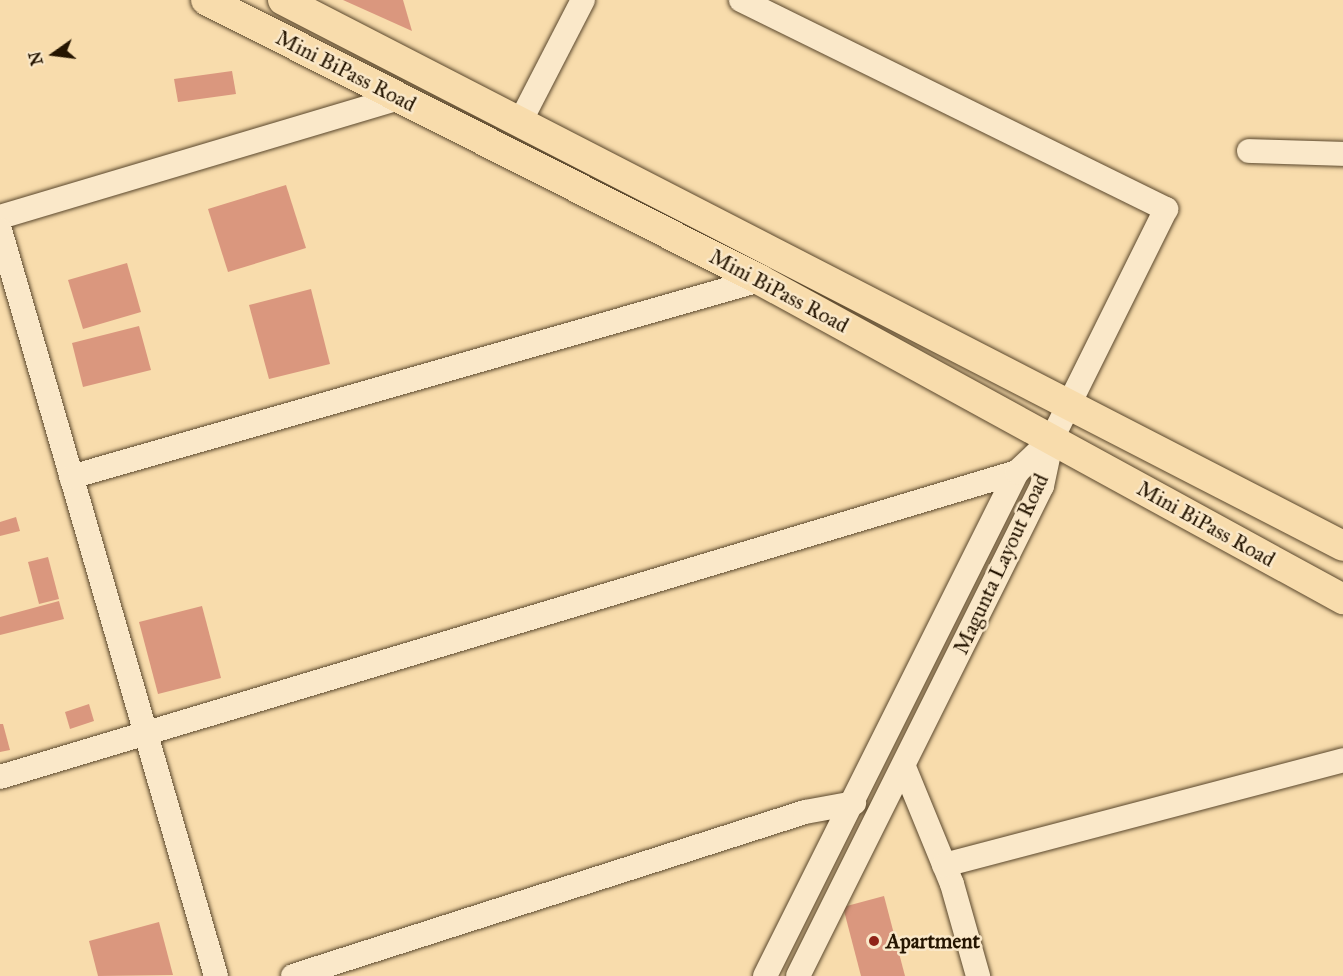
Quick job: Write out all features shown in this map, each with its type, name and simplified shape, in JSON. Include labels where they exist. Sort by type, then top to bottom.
[{"type":"main road","name":"Mini BiPass Road","points":[[206,0],[760,280],[1343,599]]},
{"type":"main road","points":[[284,0],[1343,546]]},
{"type":"street","points":[[520,122],[583,0]]},
{"type":"street","points":[[741,0],[1166,209],[1053,439]]},
{"type":"street","points":[[0,217],[399,98]]},
{"type":"street","points":[[1249,151],[1343,154]]},
{"type":"street","points":[[0,231],[216,976]]},
{"type":"street","points":[[71,477],[760,280]]},
{"type":"street","name":"Magunta Layout Road","points":[[765,976],[854,803],[1017,472],[1053,439]]},
{"type":"street","name":"Magunta Layout Road","points":[[798,976],[1042,486],[1053,439]]},
{"type":"street","points":[[0,777],[1017,472]]},
{"type":"street","points":[[944,865],[1343,760]]},
{"type":"street","points":[[904,766],[944,865],[978,976]]},
{"type":"street","points":[[293,976],[805,812],[854,803]]},
{"type":"building","points":[[343,0],[403,0],[412,31]]},
{"type":"building","points":[[232,71],[236,94],[178,102],[174,79]]},
{"type":"building","points":[[286,185],[306,248],[228,272],[208,209]]},
{"type":"building","points":[[127,263],[141,312],[83,329],[68,280]]},
{"type":"building","points":[[311,289],[330,364],[269,379],[249,305]]},
{"type":"building","points":[[139,326],[151,370],[83,387],[72,343]]},
{"type":"building","points":[[16,517],[20,531],[0,536],[0,522]]},
{"type":"building","points":[[48,557],[59,599],[39,604],[28,562]]},
{"type":"building","points":[[59,601],[64,619],[0,635],[0,617]]},
{"type":"building","points":[[202,606],[221,678],[158,694],[139,622]]},
{"type":"building","points":[[89,704],[94,721],[70,729],[65,712]]},
{"type":"building","points":[[0,724],[3,724],[10,750],[0,752]]},
{"type":"building","name":"Apartment","points":[[884,896],[905,976],[861,976],[843,907]]},
{"type":"building","points":[[159,922],[173,975],[98,976],[89,941]]},
{"type":"place","name":"Apartment","points":[[874,941]]}]
